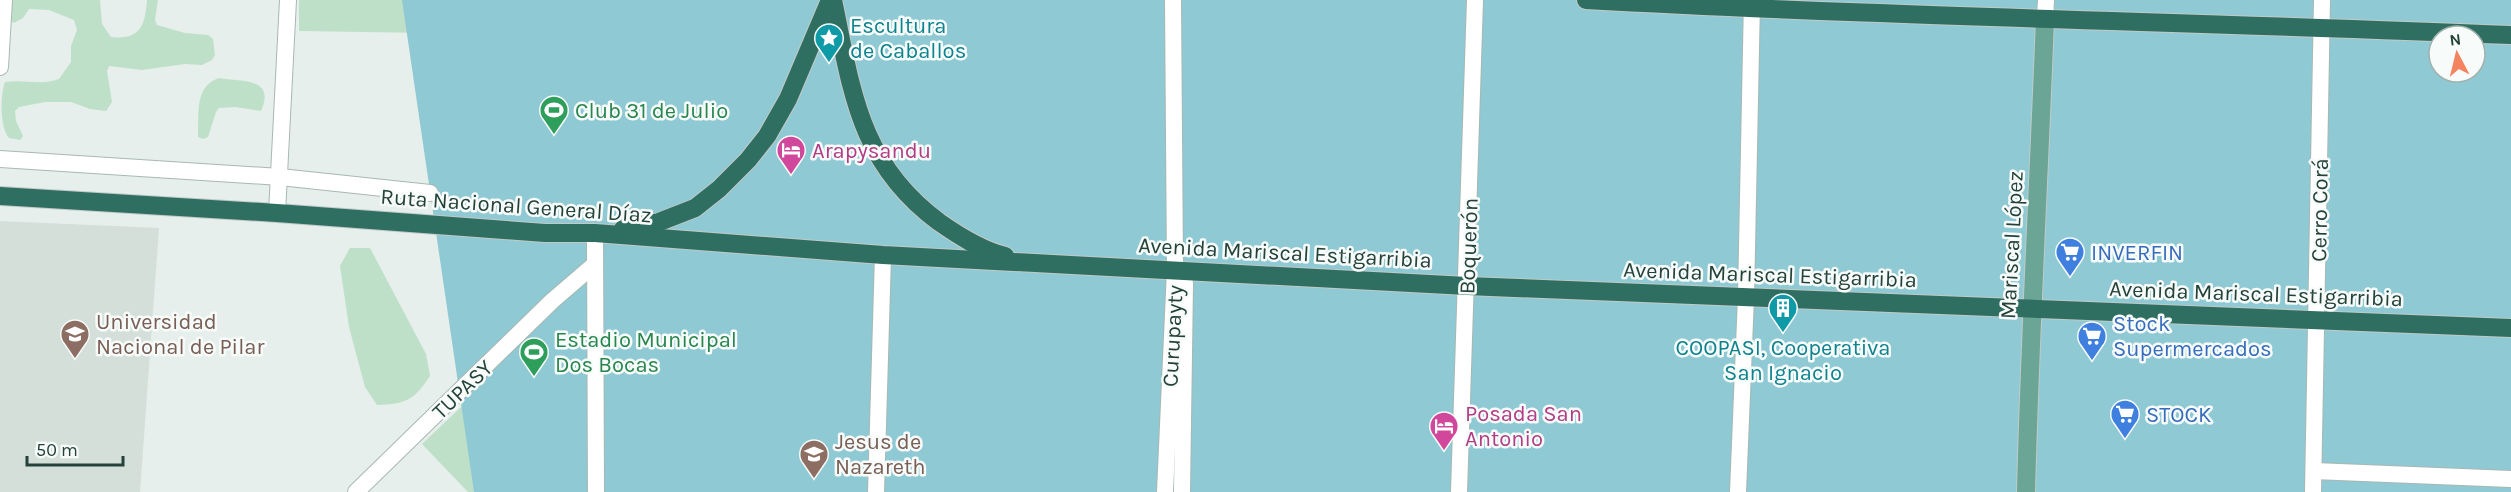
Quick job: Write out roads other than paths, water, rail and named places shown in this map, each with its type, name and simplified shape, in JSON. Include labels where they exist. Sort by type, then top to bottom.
[{"type":"highway","points":[[595,233],[659,222],[695,208],[734,174],[767,136],[788,99],[832,0]]},
{"type":"highway","points":[[832,0],[860,116],[884,168],[913,201],[952,231],[998,254],[1028,261]]},
{"type":"highway","points":[[1586,0],[2511,35]]},
{"type":"highway","name":"Ruta Nacional General Díaz","points":[[0,196],[277,213],[545,233],[595,233],[882,255],[1028,261]]},
{"type":"highway","name":"Avenida Mariscal Estigarribia","points":[[1028,261],[1467,286],[2511,328]]},
{"type":"main road","name":"Mariscal López","points":[[2026,492],[2031,309],[2039,198],[2045,19]]},
{"type":"street","points":[[0,67],[4,0]]},
{"type":"street","points":[[277,213],[288,0]]},
{"type":"street","name":"Curupayty","points":[[1173,0],[1180,271],[1182,492]]},
{"type":"street","name":"Curupayty","points":[[1165,492],[1180,271],[1185,0]]},
{"type":"street","name":"Boquerón","points":[[1459,492],[1475,0]]},
{"type":"street","name":"Mariscal López","points":[[2045,19],[2046,0]]},
{"type":"street","name":"Cerro Corá","points":[[2313,492],[2318,319],[2322,0]]},
{"type":"street","points":[[1738,492],[1746,297],[1751,5]]},
{"type":"street","points":[[0,159],[280,177],[430,193]]},
{"type":"street","points":[[595,233],[596,492]]},
{"type":"street","points":[[876,492],[882,255]]},
{"type":"street","name":"TUPASY","points":[[356,492],[552,301],[595,264]]},
{"type":"street","points":[[2314,471],[2511,480]]},
{"type":"water","points":[[402,0],[2511,0],[2511,492],[474,492]]},
{"type":"place","name":"Escultura de Caballos","points":[[829,64]]},
{"type":"place","name":"Club 31 de Julio","points":[[554,136]]},
{"type":"place","name":"Arapysandu","points":[[791,176]]},
{"type":"place","name":"INVERFIN","points":[[2070,278]]},
{"type":"place","name":"COOPASI, Cooperativa San Ignacio","points":[[1783,334]]},
{"type":"place","name":"Universidad Nacional de Pilar","points":[[75,360]]},
{"type":"place","name":"Stock Supermercados","points":[[2092,362]]},
{"type":"place","name":"Estadio Municipal Dos Bocas","points":[[534,378]]},
{"type":"place","name":"STOCK","points":[[2125,440]]},
{"type":"place","name":"Posada San Antonio","points":[[1444,452]]},
{"type":"place","name":"Jesus de Nazareth","points":[[814,480]]}]
